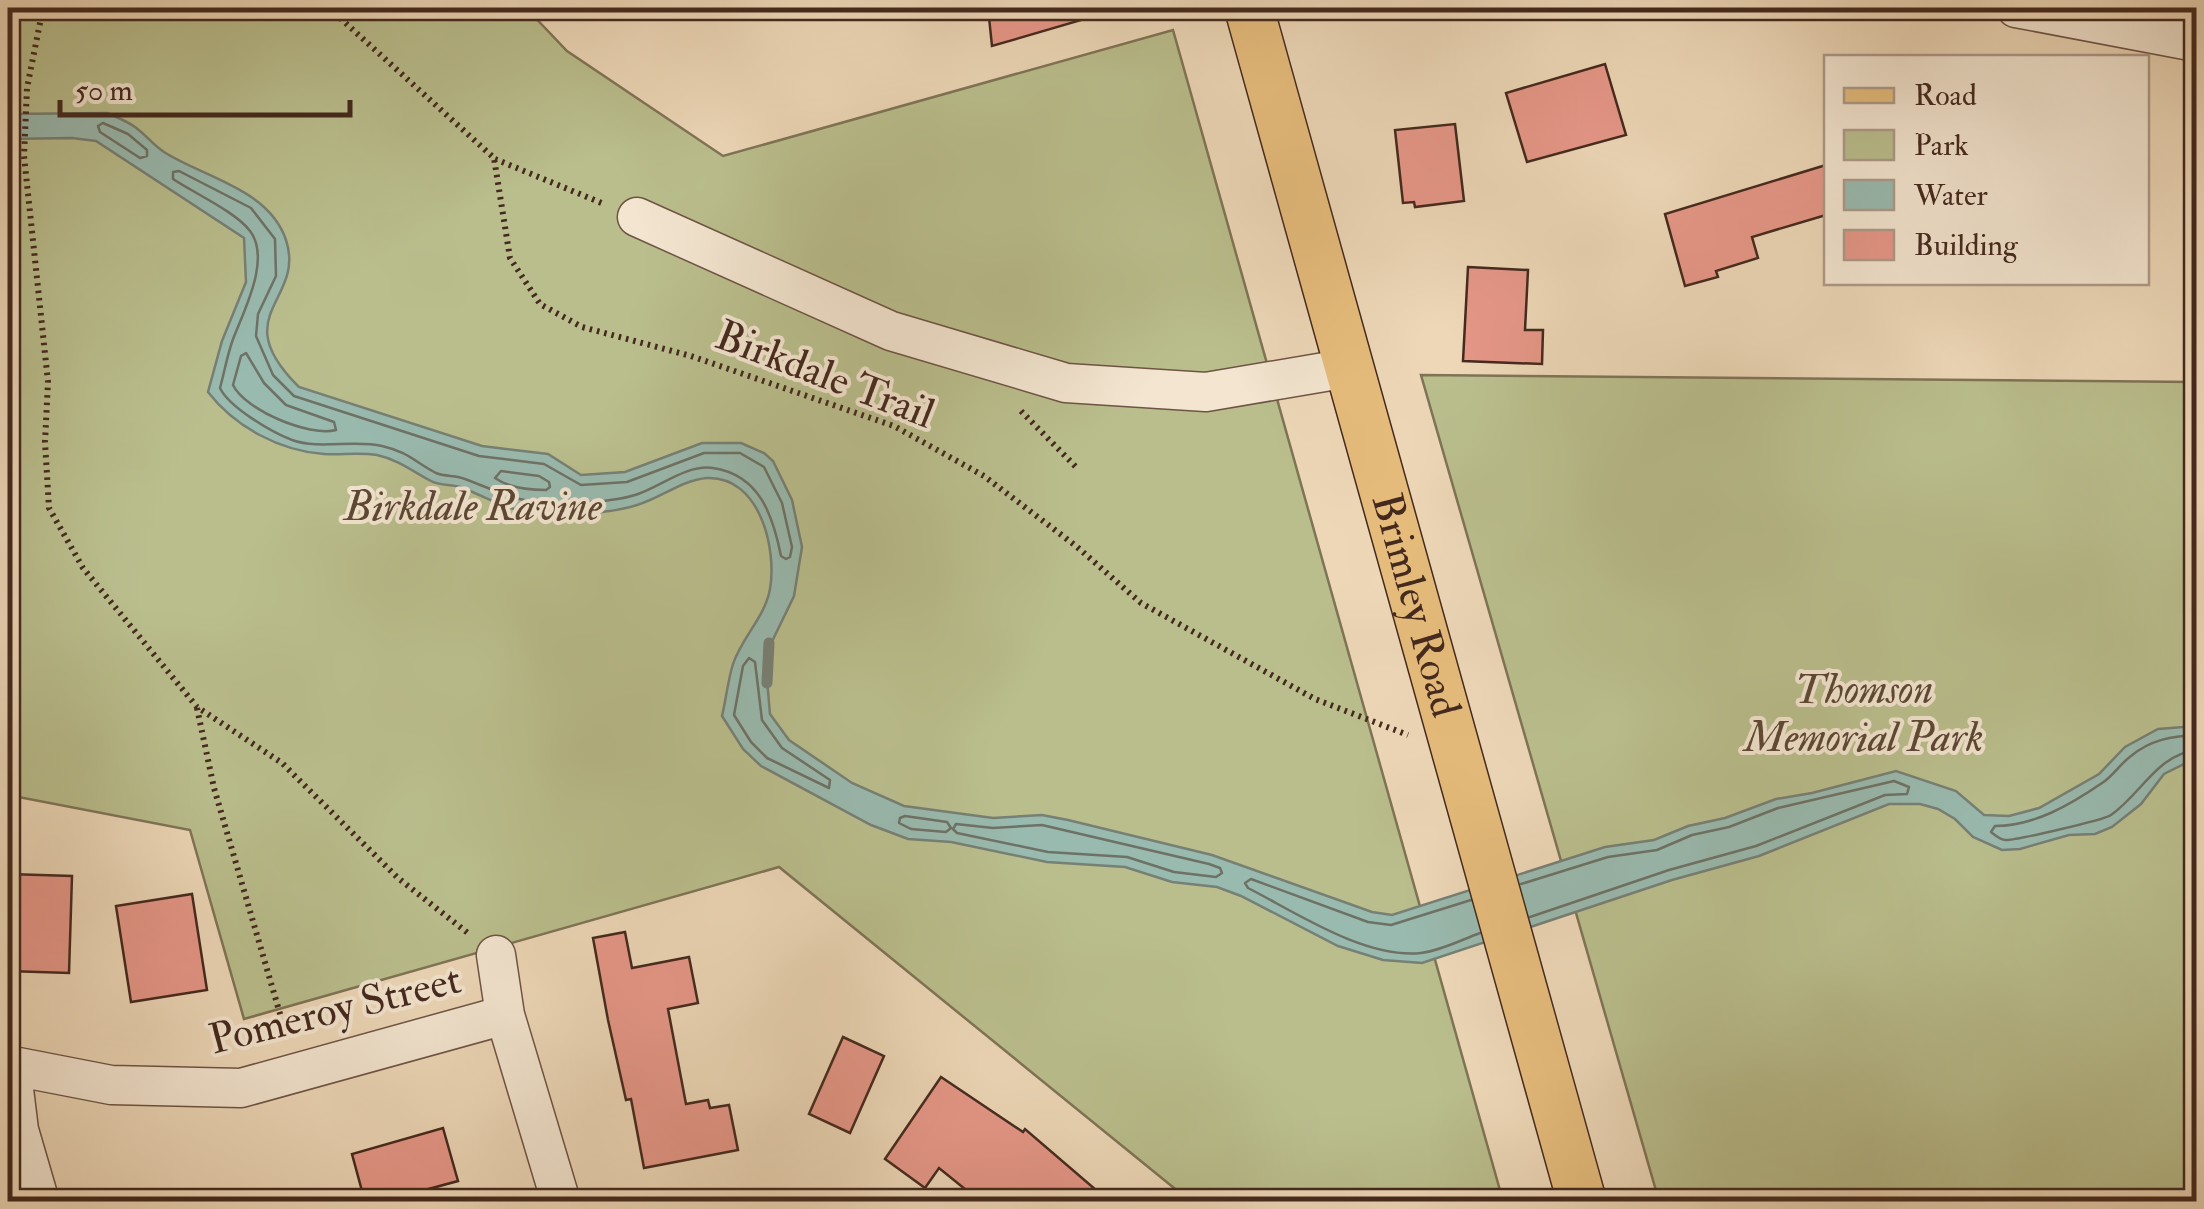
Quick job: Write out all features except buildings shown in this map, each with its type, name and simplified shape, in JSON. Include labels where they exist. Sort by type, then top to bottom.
[{"type":"main road","name":"Brimley Road","points":[[1249,8],[1582,1202]]},
{"type":"street","points":[[2016,8],[2196,42]]},
{"type":"street","points":[[636,217],[891,331],[1066,383],[1206,392],[1348,368]]},
{"type":"street","points":[[496,956],[505,1014],[561,1202]]},
{"type":"street","name":"Pomeroy Street","points":[[9,1065],[111,1085],[241,1088],[505,1014]]},
{"type":"street","points":[[9,1065],[20,1130],[40,1202]]},
{"type":"path","points":[[43,8],[27,88],[24,156],[48,382],[45,442],[49,508],[83,568],[196,707],[282,763],[398,878],[496,956]]},
{"type":"path","points":[[328,8],[494,158],[636,217]]},
{"type":"path","name":"Birkdale Trail","points":[[494,158],[510,258],[540,304],[582,327],[690,356],[894,426],[984,476],[1076,546],[1141,603],[1315,699],[1393,730],[1454,745]]},
{"type":"path","points":[[196,707],[214,788],[283,1024]]},
{"type":"green space","name":"Birkdale Ravine","points":[[8,8],[526,8],[567,51],[723,156],[1173,30],[1503,1201],[1190,1201],[779,867],[244,1019],[190,830],[8,795]]},
{"type":"green space","name":"Thomson Memorial Park","points":[[1421,375],[2196,382],[2196,1201],[1659,1201]]},
{"type":"water","points":[[107,113],[132,125],[164,152],[251,197],[278,223],[289,261],[268,324],[269,342],[278,362],[299,387],[482,446],[548,454],[581,475],[625,472],[702,443],[741,443],[764,453],[773,461],[792,500],[802,547],[794,596],[765,656],[770,714],[789,740],[852,783],[904,806],[993,818],[1042,815],[1068,820],[1212,855],[1372,912],[1392,915],[1605,847],[1654,840],[1776,799],[1896,771],[1956,791],[1984,815],[2009,816],[2039,808],[2099,774],[2125,747],[2158,729],[2196,726],[2196,758],[2164,774],[2141,804],[2112,827],[2095,834],[2069,835],[2002,850],[1973,837],[1938,809],[1920,804],[1889,804],[1759,856],[1672,880],[1422,963],[1383,960],[1338,946],[1217,887],[1172,882],[1125,867],[1047,862],[951,842],[908,839],[871,825],[761,766],[743,749],[722,716],[733,664],[770,589],[767,536],[752,502],[740,489],[707,478],[612,511],[521,511],[460,487],[434,483],[385,457],[307,452],[260,435],[231,416],[208,392],[222,341],[246,282],[244,238],[96,141],[8,139],[8,114]]},
{"type":"waterway","points":[[767,683],[769,643]]}]
